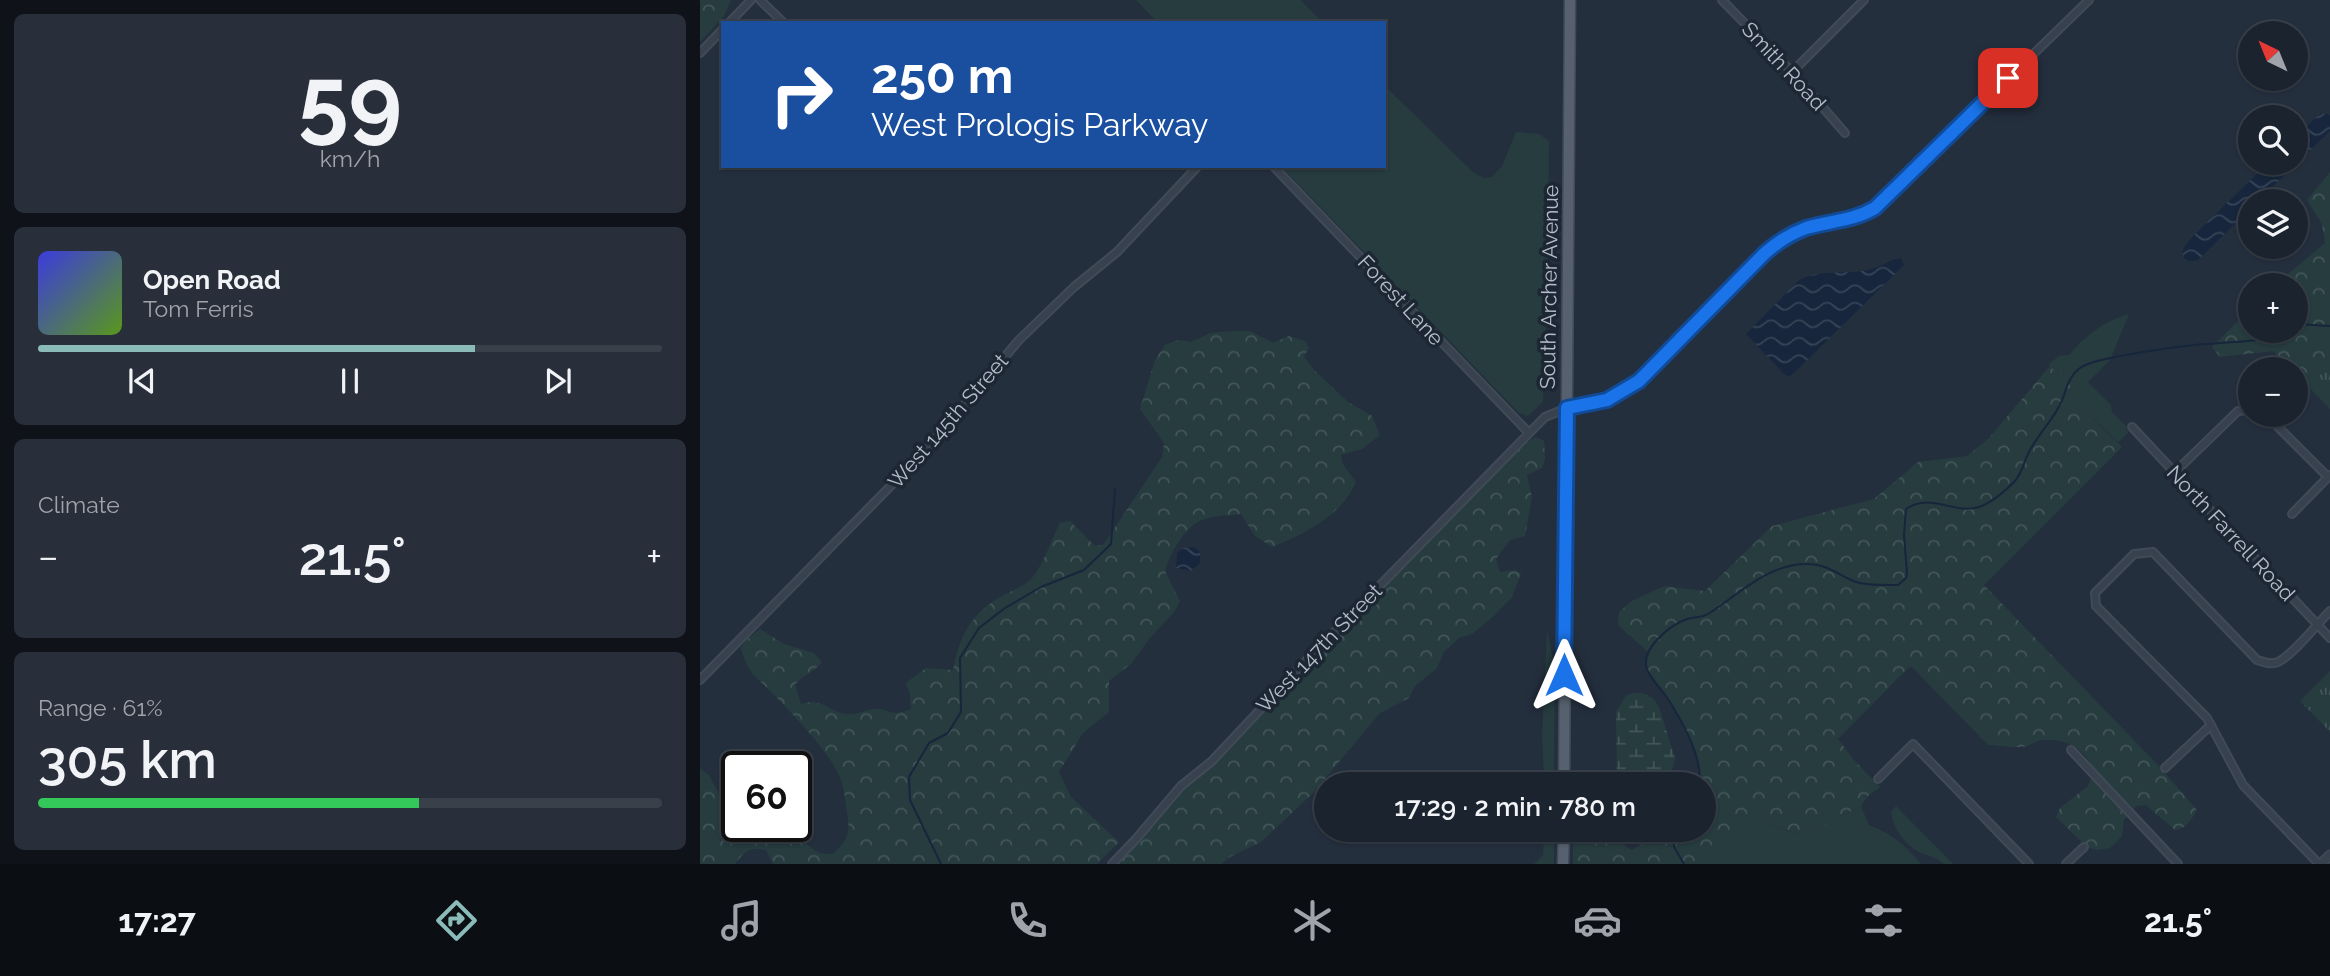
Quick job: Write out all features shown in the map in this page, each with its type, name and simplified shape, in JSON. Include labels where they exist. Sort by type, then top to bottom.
[{"type":"main road","name":"South Archer Avenue","points":[[1564,772],[1570,0]]},
{"type":"main road","points":[[1563,842],[1563,864]]},
{"type":"street","points":[[731,21],[751,0]]},
{"type":"street","points":[[760,0],[781,21]]},
{"type":"street","name":"Smith Road","points":[[1722,0],[1792,72],[1845,133]]},
{"type":"street","points":[[1792,72],[1864,0]]},
{"type":"street","name":"West 147th Street","points":[[1112,864],[1181,786],[1212,761],[1549,414],[1607,400],[1639,381],[1780,241],[1809,227],[1862,215],[1881,203],[2088,0]]},
{"type":"street","points":[[700,53],[721,31]]},
{"type":"street","name":"West 145th Street","points":[[700,680],[924,452],[1019,340],[1074,287],[1117,252],[1196,168]]},
{"type":"street","name":"Forest Lane","points":[[1275,168],[1529,433]]},
{"type":"street","points":[[2175,472],[2238,411]]},
{"type":"street","name":"North Farrell Road","points":[[2132,427],[2330,638]]},
{"type":"street","points":[[2278,427],[2329,476],[2292,514]]},
{"type":"street","points":[[2330,611],[2277,663],[2268,663],[2257,660],[2153,552],[2134,554],[2095,593],[2096,606],[2211,725],[2244,785],[2320,864],[2330,855]]},
{"type":"street","points":[[2165,768],[2211,725]]},
{"type":"street","points":[[1878,779],[1913,744],[2029,864]]},
{"type":"street","points":[[2071,750],[2178,864]]},
{"type":"street","points":[[2066,864],[2084,847]]},
{"type":"green space","points":[[700,0],[731,0],[724,16],[700,42]]},
{"type":"green space","points":[[1136,0],[1301,0],[1321,21],[1156,21]]},
{"type":"green space","points":[[1386,87],[1474,173],[1484,178],[1492,177],[1502,166],[1516,132],[1539,134],[1549,141],[1543,402],[1528,416],[1519,413],[1283,168],[1386,168]]},
{"type":"green space","points":[[2330,172],[2330,357],[2308,378],[2308,357],[2279,357],[2273,351],[2220,357],[2212,347],[2238,321],[2238,343],[2308,343],[2308,273],[2289,273],[2325,243],[2322,224],[2308,199]]},
{"type":"green space","points":[[2129,314],[2110,360],[2088,382],[2111,405],[2112,412],[2126,426],[2128,433],[2118,442],[2079,405],[2065,374],[2049,367],[2059,356],[2069,355],[2096,330]]},
{"type":"green space","points":[[1250,331],[1273,343],[1289,336],[1305,341],[1309,348],[1304,356],[1314,370],[1348,402],[1372,416],[1380,435],[1362,449],[1341,455],[1342,463],[1356,482],[1350,494],[1332,514],[1297,536],[1272,547],[1255,536],[1241,514],[1201,520],[1180,539],[1165,571],[1180,601],[1175,611],[1149,639],[1132,663],[1109,681],[1109,712],[1083,733],[1059,772],[1071,797],[1119,842],[1097,864],[773,864],[766,850],[752,849],[735,864],[700,864],[700,769],[709,775],[721,797],[721,842],[803,842],[817,852],[833,854],[848,833],[845,798],[839,775],[810,733],[750,669],[741,648],[745,641],[760,629],[784,644],[814,653],[822,662],[795,685],[801,704],[815,702],[847,714],[874,709],[894,713],[911,709],[906,683],[926,668],[953,670],[963,637],[974,618],[991,603],[1030,580],[1043,561],[1060,523],[1070,521],[1095,546],[1104,544],[1162,457],[1164,443],[1140,409],[1155,360],[1165,345],[1178,340],[1191,342],[1210,333]]},
{"type":"green space","points":[[2330,357],[2330,409],[2308,386],[2308,378]]},
{"type":"green space","points":[[2049,367],[2065,374],[2079,405],[2122,447],[1984,585],[2157,764],[2197,810],[2188,823],[2175,830],[2146,805],[2136,806],[2124,820],[2122,836],[2110,848],[2097,850],[2087,847],[2056,817],[2060,808],[2088,786],[2094,771],[2086,757],[2074,746],[2051,740],[2040,740],[2023,747],[1988,745],[1912,667],[1838,739],[1880,787],[1868,796],[1861,806],[1808,834],[1797,834],[1755,818],[1747,819],[1708,864],[1573,864],[1573,842],[1621,842],[1632,850],[1646,842],[1716,842],[1716,772],[1699,772],[1696,754],[1673,706],[1647,669],[1647,651],[1618,625],[1619,612],[1632,601],[1664,586],[1705,591],[1772,526],[1874,499],[1918,462],[1967,456],[1988,439]]},
{"type":"green space","points":[[1536,437],[1544,441],[1545,459],[1542,468],[1527,475],[1532,497],[1525,536],[1510,540],[1496,559],[1500,572],[1515,570],[1521,573],[1512,597],[1495,615],[1472,634],[1459,638],[1444,652],[1437,668],[1415,686],[1409,698],[1380,713],[1331,772],[1314,772],[1314,792],[1261,842],[1221,864],[1112,864],[1170,797],[1197,775],[1520,446]]},
{"type":"green space","points":[[1547,630],[1555,668],[1554,772],[1544,772],[1542,734]]},
{"type":"green space","points":[[2330,671],[2330,732],[2300,701]]},
{"type":"green space","points":[[1643,693],[1654,699],[1659,707],[1675,758],[1672,772],[1617,772],[1616,712],[1626,695]]},
{"type":"green space","points":[[1861,806],[1869,825],[1898,841],[1921,864],[1708,864],[1747,819],[1755,818],[1796,834],[1808,834]]},
{"type":"green space","points":[[1896,806],[1953,864],[1944,864],[1917,851],[1905,841],[1892,817],[1891,812]]},
{"type":"green space","points":[[1544,842],[1554,842],[1554,864],[1534,864],[1543,855]]},
{"type":"water","points":[[2321,113],[2330,115],[2330,131],[2308,152],[2308,125]]},
{"type":"water","points":[[2256,175],[2285,175],[2270,189],[2241,189]]},
{"type":"water","points":[[2238,192],[2238,221],[2198,260],[2189,261],[2183,253],[2193,236]]},
{"type":"water","points":[[1901,258],[1904,265],[1792,375],[1784,374],[1746,334],[1799,280],[1817,274],[1871,269]]},
{"type":"water","points":[[1194,547],[1200,552],[1200,563],[1191,571],[1176,568],[1177,553],[1182,548]]},
{"type":"waterway","points":[[2308,325],[2330,326]]},
{"type":"waterway","points":[[1700,772],[1684,726],[1647,669],[1648,654],[1665,632],[1687,619],[1708,614],[1766,575],[1792,565],[1820,565],[1861,583],[1898,585],[1906,578],[1907,573],[1904,535],[1906,509],[1924,503],[1970,509],[1984,505],[2002,493],[2019,476],[2032,447],[2057,411],[2077,370],[2088,364],[2115,357],[2238,341]]},
{"type":"waterway","points":[[941,864],[910,800],[909,777],[929,743],[948,733],[961,712],[960,658],[979,628],[1005,608],[1041,587],[1084,570],[1111,544],[1115,489]]},
{"type":"waterway","points":[[1674,842],[1684,864]]},
{"type":"route","points":[[1564,675],[1567,408],[1607,400],[1639,381],[1780,241],[1809,227],[1841,222],[1875,208],[2008,78]]}]
